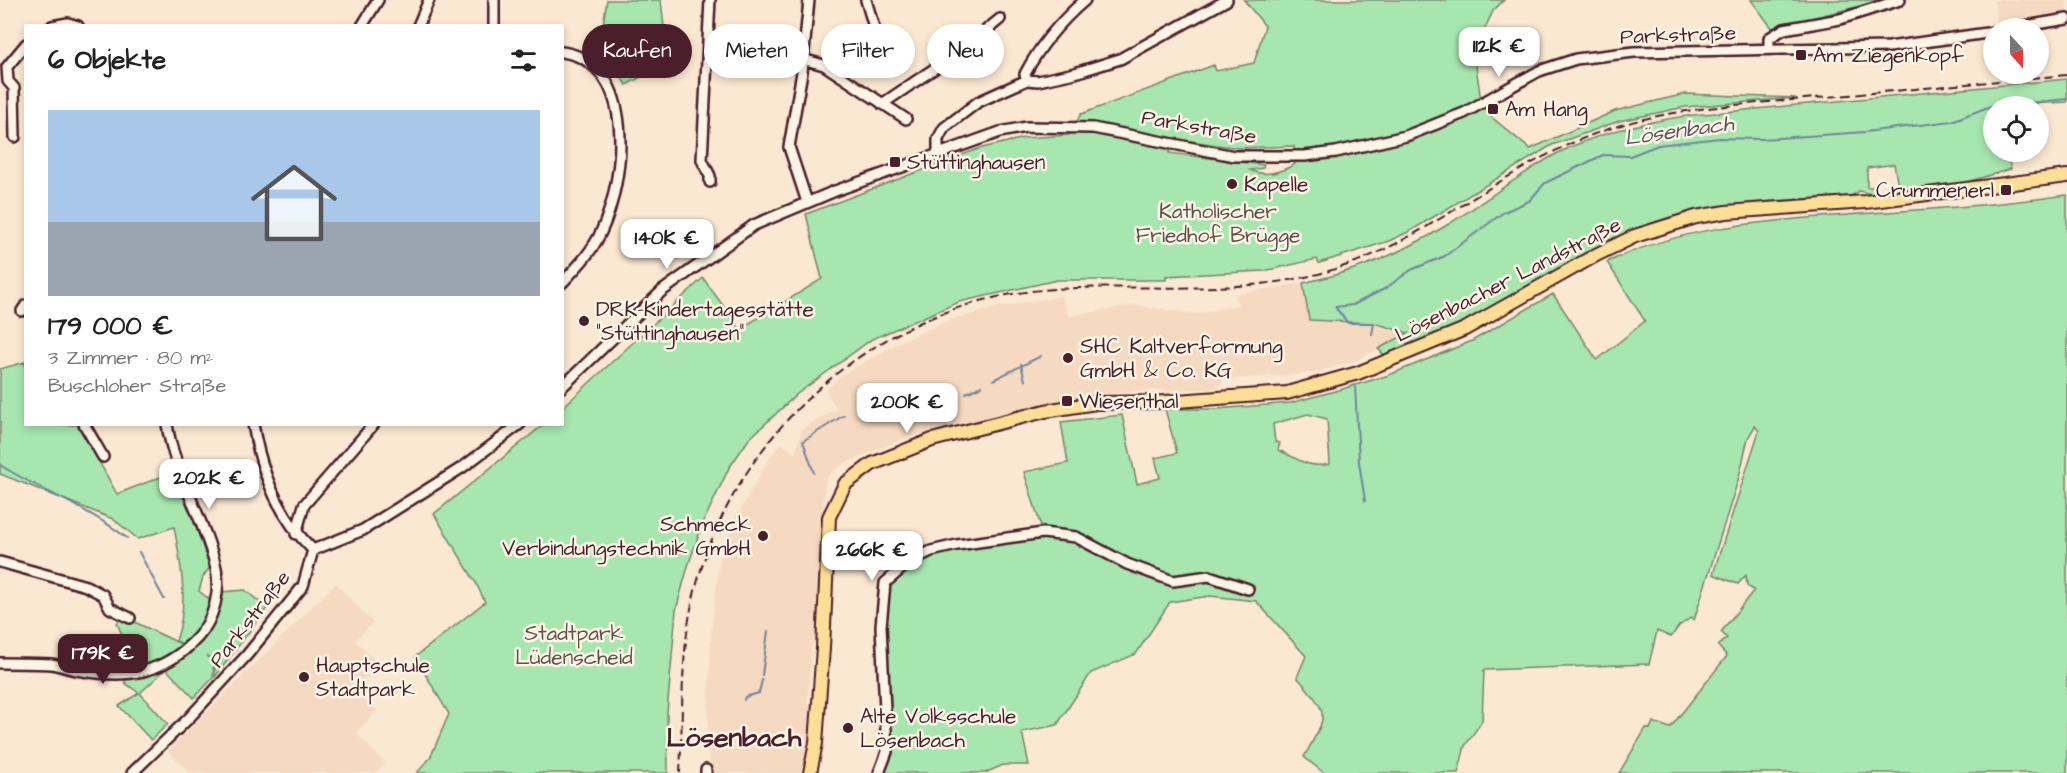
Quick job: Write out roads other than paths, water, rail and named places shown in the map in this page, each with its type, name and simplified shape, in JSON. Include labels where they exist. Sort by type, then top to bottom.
[{"type":"main road","name":"Lösenbacher Landstraße","points":[[810,773],[816,743],[829,517],[845,484],[872,464],[932,440],[1045,411],[1096,403],[1164,402],[1287,393],[1358,374],[1465,330],[1596,255],[1626,241],[1696,217],[1726,212],[1865,202],[2067,176]]},
{"type":"street","points":[[363,24],[378,0]]},
{"type":"street","points":[[419,24],[429,0]]},
{"type":"street","points":[[494,0],[494,24]]},
{"type":"street","points":[[710,0],[702,160],[710,176],[710,182]]},
{"type":"street","points":[[806,24],[809,0]]},
{"type":"street","points":[[866,0],[873,24]]},
{"type":"street","points":[[1027,80],[1025,74],[1029,65],[1054,32],[1085,0]]},
{"type":"street","points":[[938,152],[938,139],[944,128],[978,102],[1027,80],[1038,81],[1113,62],[1227,0]]},
{"type":"street","points":[[1769,50],[1769,38],[1784,28],[1840,19],[1900,0]]},
{"type":"street","points":[[882,104],[962,50],[1000,18]]},
{"type":"street","points":[[2049,22],[2067,19]]},
{"type":"street","name":"Parkstraße","points":[[564,385],[662,291],[754,225],[807,202],[938,152],[1000,132],[1026,127],[1063,127],[1133,134],[1234,156],[1305,156],[1379,144],[1432,126],[1489,100],[1539,71],[1576,59],[1634,52],[1889,47],[1983,34]]},
{"type":"street","points":[[15,137],[14,88],[8,81],[7,67],[24,46]]},
{"type":"street","points":[[564,52],[581,56],[605,76],[614,96],[621,161],[616,191],[602,232],[586,256],[564,281]]},
{"type":"street","points":[[809,61],[824,65],[906,119]]},
{"type":"street","points":[[801,78],[789,147],[807,202]]},
{"type":"street","points":[[85,426],[103,458]]},
{"type":"street","points":[[0,663],[53,664],[76,670],[138,674],[174,659],[205,629],[216,595],[216,568],[173,449],[168,426]]},
{"type":"street","points":[[253,426],[263,470],[270,489],[296,534],[313,550],[363,530],[463,467],[517,426]]},
{"type":"street","points":[[296,534],[304,506],[372,426]]},
{"type":"street","points":[[879,773],[887,752],[881,639],[885,583],[909,561],[931,551],[957,545],[1059,534],[1076,537],[1126,564],[1173,581],[1209,576],[1248,589]]},
{"type":"street","name":"Parkstraße","points":[[132,773],[189,718],[247,655],[303,586],[313,550]]},
{"type":"street","points":[[0,562],[87,586],[103,595],[110,608],[130,618]]},
{"type":"waterway","name":"Lösenbach","points":[[1372,335],[1374,323],[1348,323],[1335,307],[1353,305],[1386,288],[1411,270],[1445,256],[1504,212],[1529,201],[1545,183],[1603,155],[1630,156],[1658,145],[1720,138],[1762,139],[1865,132],[1952,121],[2001,102],[2019,104],[2067,99]]},
{"type":"waterway","name":"Lösenbach","points":[[993,380],[1041,356]]},
{"type":"waterway","points":[[1021,364],[1025,381]]},
{"type":"waterway","points":[[1355,385],[1359,462],[1365,501]]},
{"type":"waterway","name":"Lösenbach","points":[[966,393],[982,386]]},
{"type":"waterway","name":"Lösenbach","points":[[814,473],[803,441],[844,415]]},
{"type":"waterway","points":[[0,465],[97,518],[127,538]]},
{"type":"waterway","points":[[139,552],[164,599]]},
{"type":"waterway","name":"Lösenbach","points":[[762,675],[768,631]]},
{"type":"waterway","name":"Lösenbach","points":[[744,700],[745,697],[759,693],[762,680]]},
{"type":"railway","points":[[680,773],[684,664],[693,599],[712,539],[740,484],[776,433],[818,389],[867,352],[922,322],[980,301],[1042,290],[1222,287],[1294,279],[1329,271],[1399,242],[1497,183],[1564,147],[1600,132],[1652,117],[1733,105],[2067,75]]},
{"type":"place","name":"Am Ziegenkopf","points":[[1801,55]]},
{"type":"place","name":"Am Hang","points":[[1493,109]]},
{"type":"place","name":"Stüttinghausen","points":[[895,162]]},
{"type":"place","name":"Kapelle","points":[[1232,184]]},
{"type":"place","name":"Crummenerl","points":[[2006,190]]},
{"type":"place","name":"DRK-Kindertagesstätte \"Stüttinghausen\"","points":[[584,321]]},
{"type":"place","name":"SHC Kaltverformung GmbH & Co. KG","points":[[1068,358]]},
{"type":"place","name":"Wiesenthal","points":[[1067,401]]},
{"type":"place","name":"Schmeck Verbindungstechnik GmbH","points":[[763,536]]},
{"type":"place","name":"Hauptschule Stadtpark","points":[[304,677]]},
{"type":"place","name":"Alte Volksschule Lösenbach","points":[[848,728]]},
{"type":"district","name":"Lösenbach","points":[[734,738]]},
{"type":"park label","name":"Katholischer Friedhof Brügge","points":[[1218,223]]},
{"type":"park label","name":"Stadtpark Lüdenscheid","points":[[574,645]]}]
